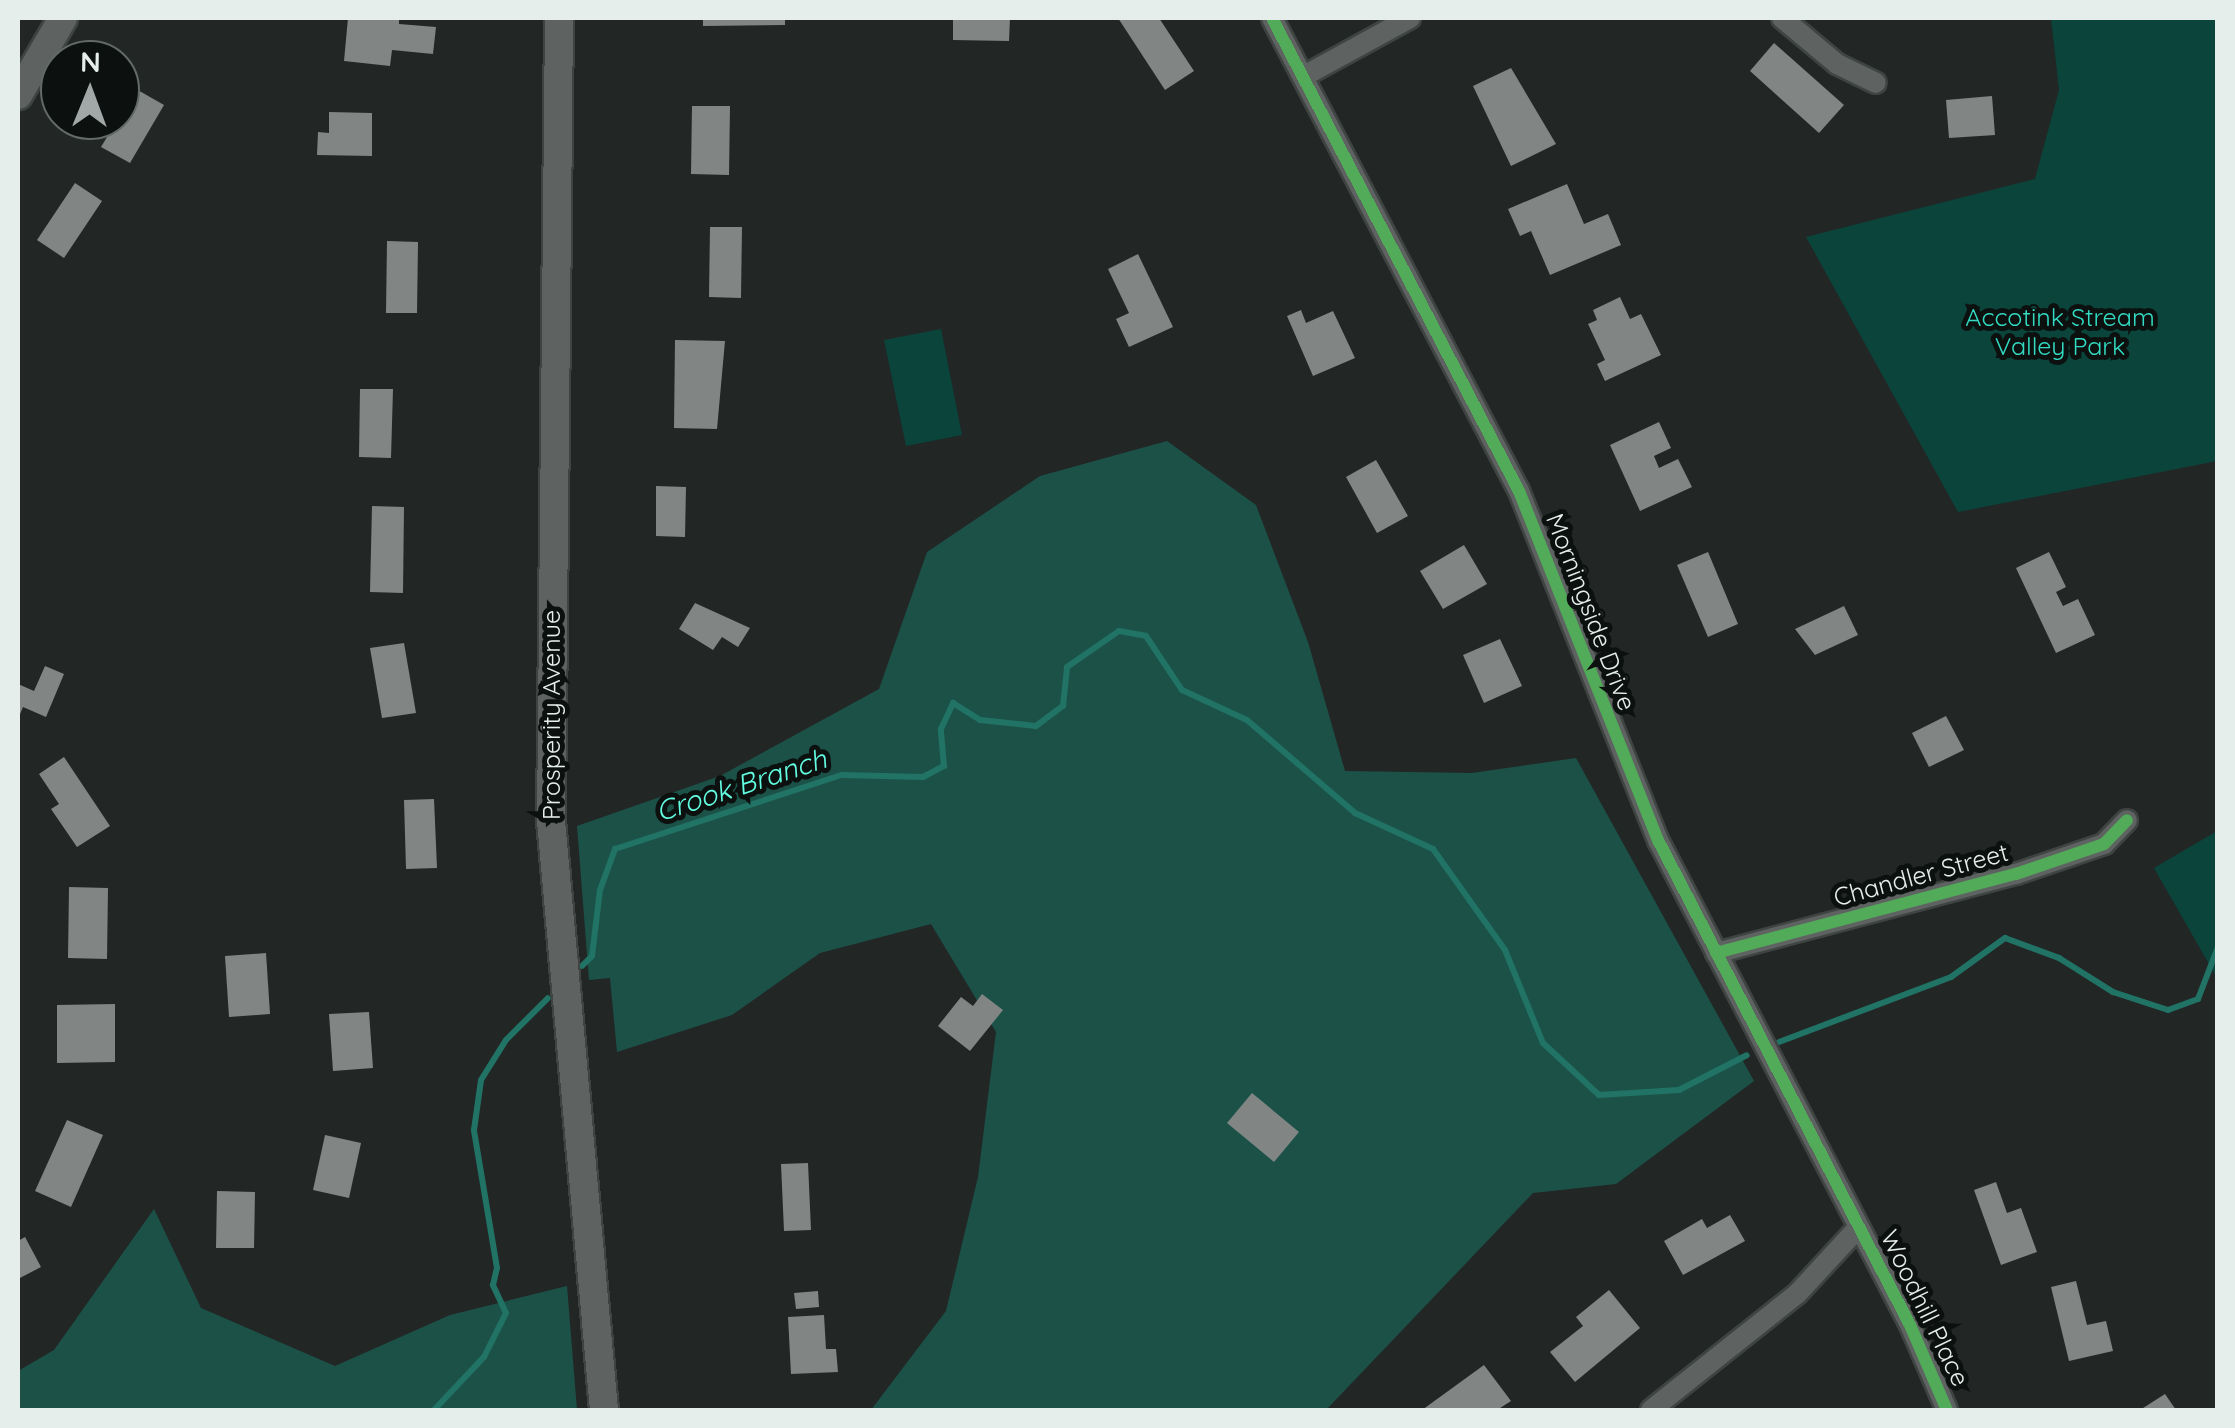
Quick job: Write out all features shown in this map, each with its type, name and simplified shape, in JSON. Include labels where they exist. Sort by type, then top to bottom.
[{"type":"main road","points":[[18,95],[62,18]]},
{"type":"main road","name":"Prosperity Avenue","points":[[559,18],[551,821],[604,1410]]},
{"type":"street","name":"Morningside Drive","points":[[1272,18],[1519,491],[1622,759],[1716,954],[1858,1228]]},
{"type":"street","points":[[1304,76],[1410,18]]},
{"type":"street","points":[[1782,18],[1837,64],[1876,83]]},
{"type":"street","name":"Chandler Street","points":[[1716,954],[2016,874],[2104,844],[2127,820]]},
{"type":"street","points":[[1652,1410],[1783,1306],[1858,1228]]},
{"type":"street","name":"Woodhill Place","points":[[1858,1228],[1947,1410]]},
{"type":"green space","name":"Accotink Stream Valley Park","points":[[2051,18],[2217,18],[2217,461],[1958,512],[1806,237],[2035,179],[2059,90]]},
{"type":"green space","points":[[941,329],[962,435],[906,446],[884,340]]},
{"type":"green space","points":[[1167,441],[1256,505],[1308,642],[1345,771],[1472,773],[1576,758],[1754,1081],[1616,1184],[1533,1193],[1326,1410],[871,1410],[946,1311],[978,1177],[996,1032],[931,924],[820,953],[732,1015],[617,1052],[610,978],[589,980],[577,826],[720,776],[879,689],[927,552],[1040,476]]},
{"type":"green space","points":[[2217,831],[2217,978],[2154,868]]},
{"type":"green space","points":[[154,1209],[201,1308],[335,1366],[450,1315],[567,1286],[577,1410],[18,1410],[18,1371],[54,1350]]},
{"type":"building","points":[[348,18],[399,18],[399,24],[436,27],[433,54],[392,50],[390,66],[344,61]]},
{"type":"building","points":[[703,18],[785,18],[785,25],[703,26]]},
{"type":"building","points":[[953,18],[1010,18],[1009,41],[953,40]]},
{"type":"building","points":[[1118,18],[1159,18],[1194,71],[1165,90]]},
{"type":"building","points":[[1774,43],[1844,105],[1819,133],[1750,71]]},
{"type":"building","points":[[1511,68],[1556,144],[1511,166],[1473,86]]},
{"type":"building","points":[[140,91],[164,105],[130,163],[101,147],[105,140],[140,140]]},
{"type":"building","points":[[1992,96],[1995,135],[1949,138],[1946,100]]},
{"type":"building","points":[[692,106],[730,106],[729,175],[691,174]]},
{"type":"building","points":[[329,112],[372,113],[372,156],[317,155],[318,132],[329,133]]},
{"type":"building","points":[[75,183],[102,201],[64,258],[37,240]]},
{"type":"building","points":[[1567,184],[1584,224],[1608,214],[1621,245],[1550,275],[1531,231],[1520,236],[1508,209]]},
{"type":"building","points":[[710,227],[742,227],[741,298],[709,297]]},
{"type":"building","points":[[387,241],[418,242],[417,313],[386,313]]},
{"type":"building","points":[[1138,254],[1173,327],[1129,347],[1116,319],[1129,313],[1108,269]]},
{"type":"building","points":[[1620,297],[1630,319],[1641,314],[1661,355],[1605,381],[1597,364],[1605,360],[1588,324],[1597,320],[1593,310]]},
{"type":"building","points":[[1301,310],[1306,323],[1333,311],[1355,358],[1313,376],[1287,316]]},
{"type":"building","points":[[675,340],[725,341],[717,429],[674,428]]},
{"type":"building","points":[[360,389],[393,389],[391,458],[359,457]]},
{"type":"building","points":[[1659,422],[1671,448],[1654,456],[1659,468],[1678,459],[1692,487],[1640,511],[1610,445]]},
{"type":"building","points":[[1376,460],[1408,516],[1377,533],[1346,477]]},
{"type":"building","points":[[656,486],[686,487],[685,537],[656,536]]},
{"type":"building","points":[[372,506],[404,507],[403,593],[370,592]]},
{"type":"building","points":[[1464,545],[1487,584],[1443,609],[1420,571]]},
{"type":"building","points":[[1708,552],[1738,624],[1708,637],[1677,565]]},
{"type":"building","points":[[2049,552],[2066,587],[2056,592],[2063,606],[2078,599],[2095,635],[2056,653],[2016,568]]},
{"type":"building","points":[[695,603],[750,628],[738,647],[722,637],[713,650],[679,629]]},
{"type":"building","points":[[1844,606],[1858,635],[1815,655],[1795,629]]},
{"type":"building","points":[[1500,639],[1522,686],[1484,703],[1463,655]]},
{"type":"building","points":[[404,643],[416,713],[382,718],[370,648]]},
{"type":"building","points":[[45,666],[64,674],[46,717],[23,707],[18,719],[18,684],[34,691]]},
{"type":"building","points":[[1946,716],[1964,750],[1929,767],[1912,733]]},
{"type":"building","points":[[64,757],[110,826],[77,847],[51,809],[59,804],[39,774]]},
{"type":"building","points":[[434,799],[437,868],[406,869],[404,800]]},
{"type":"building","points":[[69,887],[108,888],[107,959],[68,958]]},
{"type":"building","points":[[266,953],[270,1014],[229,1017],[225,956]]},
{"type":"building","points":[[982,994],[1003,1010],[970,1051],[938,1026],[961,997],[973,1006]]},
{"type":"building","points":[[115,1004],[115,1062],[57,1063],[57,1005]]},
{"type":"building","points":[[369,1012],[373,1068],[333,1071],[329,1014]]},
{"type":"building","points":[[1252,1093],[1299,1132],[1274,1162],[1227,1123]]},
{"type":"building","points":[[67,1120],[103,1135],[71,1207],[35,1191]]},
{"type":"building","points":[[325,1135],[361,1143],[349,1198],[313,1190]]},
{"type":"building","points":[[808,1163],[811,1230],[784,1231],[781,1164]]},
{"type":"building","points":[[1996,1182],[2007,1213],[2021,1208],[2037,1252],[2001,1265],[1974,1190]]},
{"type":"building","points":[[217,1191],[255,1192],[254,1248],[216,1248]]},
{"type":"building","points":[[1730,1215],[1745,1241],[1683,1275],[1664,1241],[1702,1219],[1707,1228]]},
{"type":"building","points":[[25,1237],[41,1267],[18,1279],[18,1241]]},
{"type":"building","points":[[2076,1281],[2087,1325],[2106,1321],[2113,1351],[2069,1361],[2051,1287]]},
{"type":"building","points":[[1609,1290],[1640,1328],[1575,1382],[1550,1352],[1583,1326],[1576,1317]]},
{"type":"building","points":[[818,1291],[819,1307],[796,1309],[794,1293]]},
{"type":"building","points":[[824,1315],[826,1349],[836,1349],[838,1372],[791,1374],[788,1317]]},
{"type":"building","points":[[1484,1365],[1511,1401],[1497,1410],[1422,1410]]},
{"type":"building","points":[[2165,1394],[2176,1410],[2140,1410]]},
{"type":"waterway","name":"Crook Branch","points":[[582,966],[592,956],[600,890],[615,849],[842,775],[923,777],[944,766],[941,729],[953,703],[980,720],[1036,726],[1063,706],[1067,667],[1119,631],[1146,636],[1182,690],[1247,720],[1355,813],[1433,849],[1505,950],[1543,1043],[1599,1095],[1679,1090],[1747,1055]]},
{"type":"waterway","name":"Crook Branch","points":[[1779,1042],[1951,977],[2005,938],[2059,958],[2113,992],[2168,1010],[2198,999],[2218,947]]},
{"type":"waterway","name":"Crook Branch","points":[[434,1410],[484,1357],[506,1313],[493,1285],[497,1268],[474,1130],[481,1080],[506,1040],[548,998]]},
{"type":"cycle path","points":[[1272,18],[1519,491],[1659,842],[1910,1325],[1947,1410]]},
{"type":"cycle path","points":[[1716,953],[2016,874],[2104,844],[2127,820]]}]
